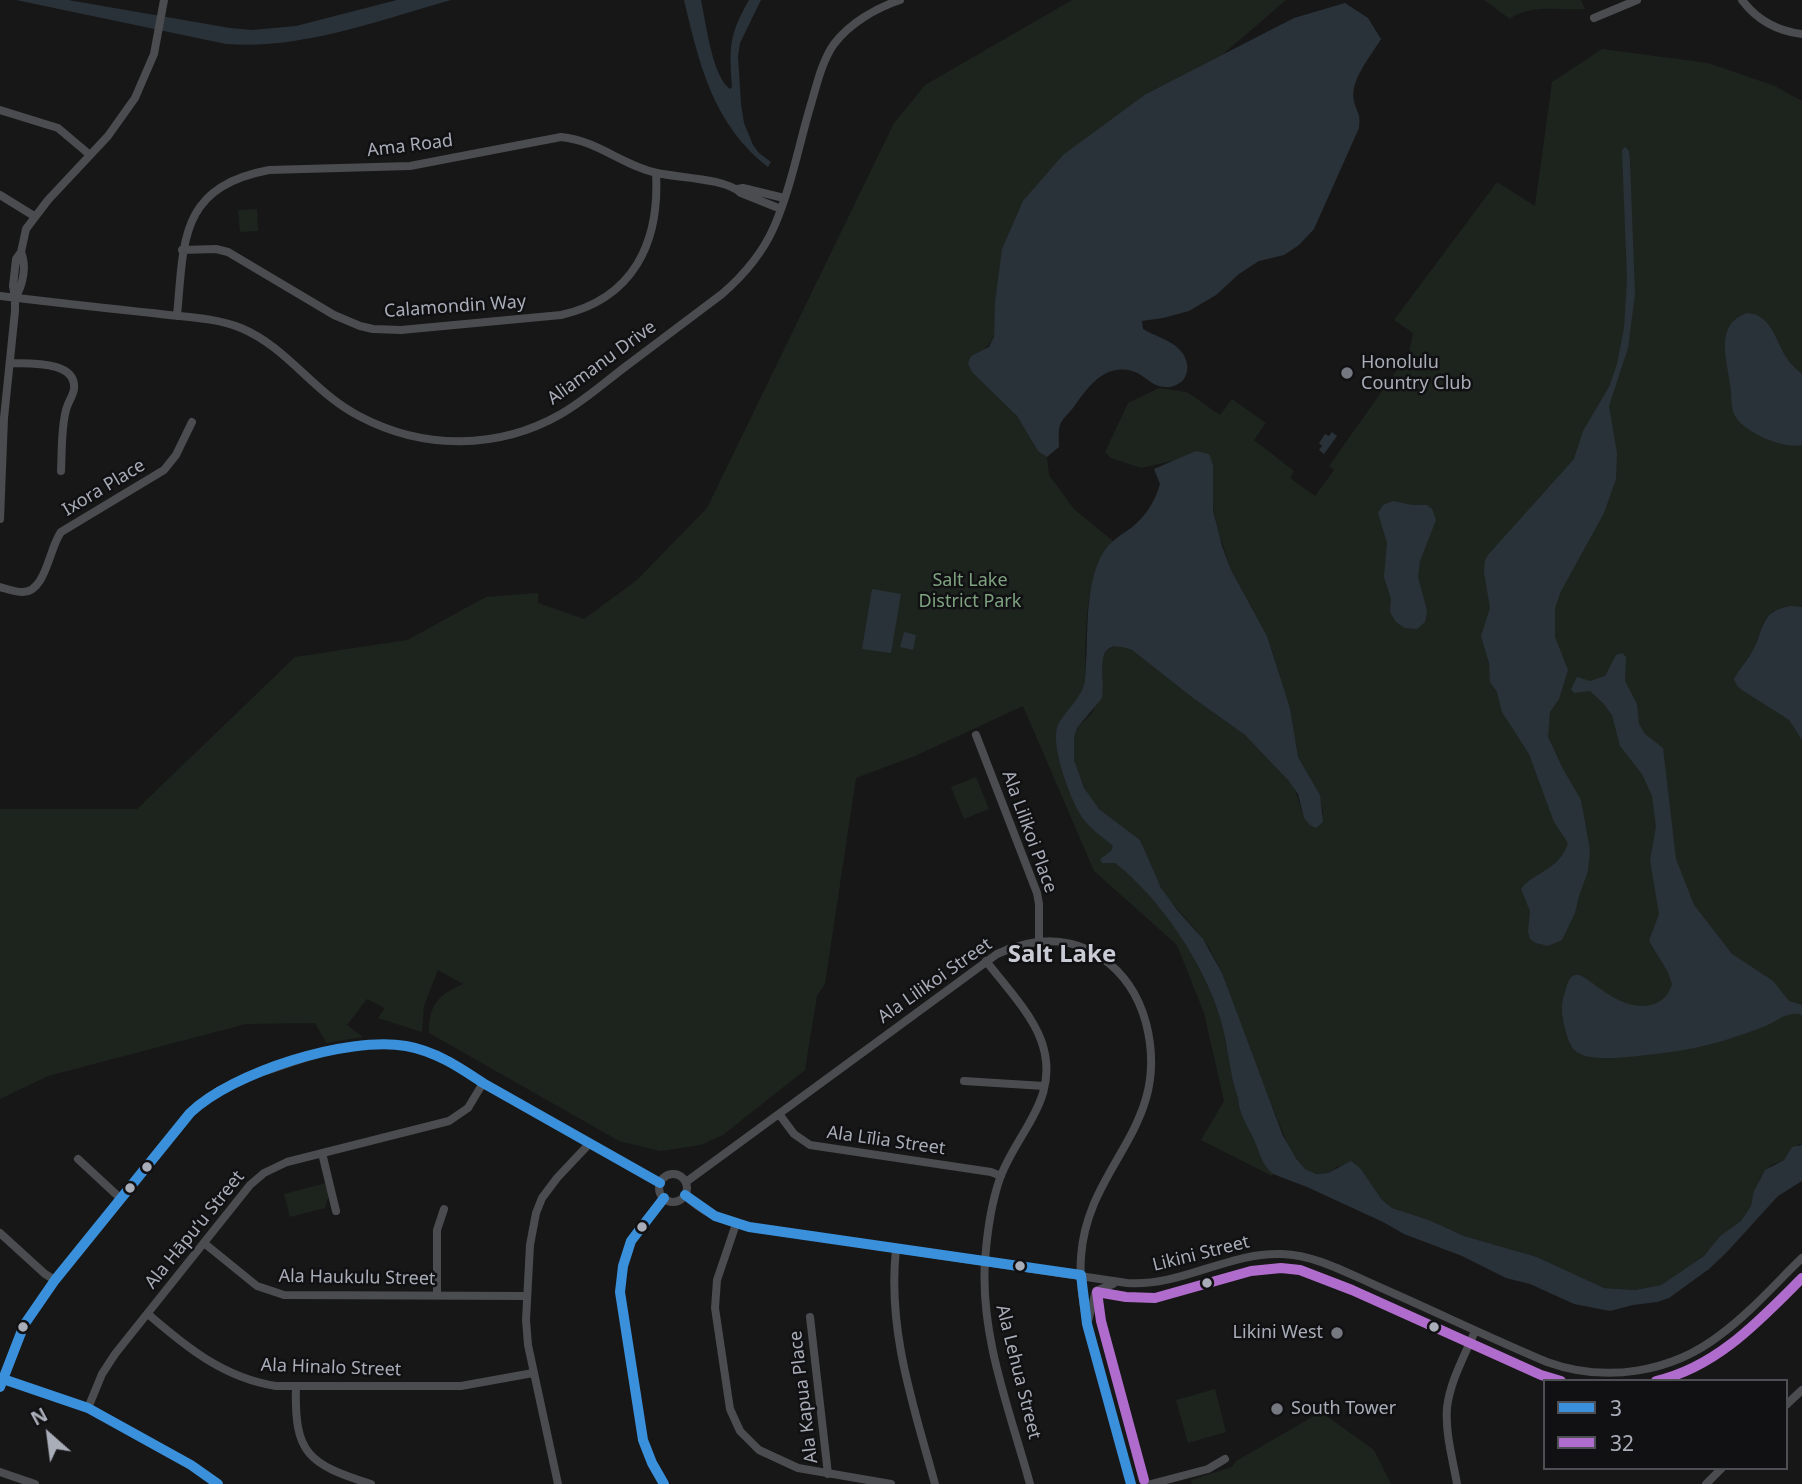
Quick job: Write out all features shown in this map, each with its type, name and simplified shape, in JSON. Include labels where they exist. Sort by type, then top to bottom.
[{"type":"street","name":"Aliamanu Drive","points":[[0,296],[212,321],[247,331],[272,346],[345,408],[392,431],[424,439],[455,442],[503,438],[568,410],[722,294],[742,275],[759,254],[781,209],[818,78],[834,45],[858,22],[900,0]]},
{"type":"street","points":[[1594,18],[1637,0]]},
{"type":"street","points":[[1742,0],[1765,22],[1782,30],[1802,34]]},
{"type":"street","points":[[0,519],[2,443],[16,259],[21,252],[26,229],[34,216],[122,118],[135,98],[159,37],[164,5]]},
{"type":"street","points":[[0,110],[58,128],[90,155]]},
{"type":"street","name":"Ama Road","points":[[177,316],[182,250],[193,216],[226,184],[237,178],[269,170],[398,167],[561,137],[583,140],[636,167],[656,173],[784,198]]},
{"type":"street","name":"Calamondin Way","points":[[182,250],[216,249],[228,252],[334,315],[373,329],[401,330],[561,315],[585,308],[607,296],[634,270],[646,247],[653,225],[656,173]]},
{"type":"street","name":"Ama Road","points":[[737,189],[781,209]]},
{"type":"street","points":[[0,195],[34,216]]},
{"type":"street","points":[[10,363],[57,366],[68,372],[72,379],[74,389],[65,415],[61,471]]},
{"type":"street","name":"Ixora Place","points":[[0,587],[24,592],[37,586],[61,532],[164,470],[176,455],[192,422]]},
{"type":"street","name":"Ala Lilikoi Place","points":[[975,736],[1037,894],[1040,941]]},
{"type":"street","name":"Ala Lilikoi Street","points":[[686,1182],[986,961],[1009,949],[1040,941],[1076,945],[1099,956],[1118,971],[1139,1001],[1151,1048],[1151,1079],[1146,1101],[1138,1124],[1091,1209],[1083,1242],[1081,1275],[1087,1324],[1131,1484]]},
{"type":"street","name":"Ala Lehua Street","points":[[986,961],[1037,1032],[1046,1062],[1044,1086],[1035,1115],[1001,1176],[990,1218],[985,1263],[984,1308],[990,1341],[1030,1484]]},
{"type":"street","points":[[218,1484],[191,1465],[88,1408],[1,1381],[24,1325],[55,1280],[190,1113],[208,1097],[244,1078],[306,1057],[353,1045],[409,1046],[448,1059],[483,1083],[660,1183]]},
{"type":"street","points":[[964,1081],[1044,1086]]},
{"type":"street","name":"Ala Hāpuʻu Street","points":[[88,1408],[105,1368],[250,1185],[264,1173],[279,1165],[449,1121],[468,1108],[483,1083]]},
{"type":"street","name":"Ala Līlia Street","points":[[779,1114],[794,1134],[810,1145],[991,1172],[1001,1176]]},
{"type":"street","points":[[558,1484],[528,1345],[526,1296],[530,1245],[536,1213],[542,1198],[589,1144]]},
{"type":"street","points":[[322,1153],[336,1211]]},
{"type":"street","points":[[78,1159],[120,1198]]},
{"type":"street","points":[[671,1174],[680,1175],[686,1182],[685,1195],[678,1201],[664,1198],[660,1183],[671,1174]]},
{"type":"street","name":"Likini Street","points":[[685,1195],[704,1210],[736,1224],[1127,1283],[1163,1282],[1248,1257],[1304,1256],[1547,1362],[1579,1371],[1617,1373],[1656,1367],[1693,1353],[1719,1336],[1802,1258]]},
{"type":"street","points":[[664,1198],[631,1241],[623,1266],[620,1292],[641,1432],[652,1463],[664,1484]]},
{"type":"street","points":[[437,1295],[438,1230],[444,1209]]},
{"type":"street","points":[[736,1224],[717,1280],[715,1308],[734,1420],[740,1431],[759,1450],[798,1468],[891,1484]]},
{"type":"street","points":[[0,1233],[55,1280]]},
{"type":"street","name":"Ala Haukulu Street","points":[[204,1243],[257,1286],[284,1295],[526,1296]]},
{"type":"street","points":[[896,1249],[893,1290],[897,1333],[935,1484]]},
{"type":"street","points":[[1087,1324],[1096,1291],[1105,1286],[1127,1283]]},
{"type":"street","name":"Ala Hinalo Street","points":[[148,1314],[198,1355],[225,1371],[258,1383],[296,1386],[461,1386],[533,1373]]},
{"type":"street","name":"Ala Kapua Place","points":[[810,1317],[828,1474]]},
{"type":"street","points":[[1457,1484],[1447,1427],[1447,1406],[1475,1331]]},
{"type":"street","points":[[296,1386],[297,1430],[306,1451],[329,1470],[371,1484]]},
{"type":"street","points":[[1788,1403],[1802,1390]]},
{"type":"street","points":[[1151,1484],[1208,1469],[1226,1459]]},
{"type":"street","points":[[1706,1484],[1720,1470]]},
{"type":"street","points":[[0,1472],[35,1484]]},
{"type":"green space","name":"Salt Lake District Park","points":[[1072,0],[1286,0],[1222,55],[1146,94],[995,302],[992,341],[981,352],[971,356],[1018,418],[1034,444],[1047,457],[1049,475],[1074,509],[1113,541],[1104,552],[1093,578],[1087,624],[1084,685],[1056,733],[1058,757],[1067,786],[1081,812],[1113,846],[1111,852],[1100,859],[1102,862],[1115,863],[1148,894],[1178,933],[1203,976],[1220,1018],[1242,1115],[1272,1176],[1201,1140],[1224,1101],[1204,1013],[1177,945],[1094,871],[1023,706],[915,756],[856,778],[825,984],[817,996],[805,1070],[723,1135],[701,1145],[660,1151],[619,1141],[429,1033],[431,1015],[437,1002],[447,992],[463,984],[438,970],[424,1006],[422,1032],[378,1018],[385,1008],[367,999],[347,1025],[363,1037],[326,1043],[315,1023],[246,1024],[48,1076],[0,1099],[0,809],[137,809],[295,657],[407,640],[486,597],[538,593],[538,603],[584,619],[637,580],[707,508],[894,123],[925,85]]},
{"type":"green space","points":[[1484,0],[1581,0],[1585,9],[1536,9],[1510,19]]},
{"type":"green space","name":"Honolulu Country Club","points":[[1602,49],[1708,63],[1775,86],[1802,101],[1802,607],[1774,611],[1765,619],[1754,649],[1736,676],[1737,686],[1789,720],[1802,740],[1802,1145],[1799,1144],[1784,1160],[1771,1165],[1760,1178],[1751,1206],[1741,1221],[1720,1236],[1704,1256],[1661,1285],[1635,1290],[1604,1288],[1537,1257],[1464,1236],[1429,1220],[1392,1208],[1382,1200],[1361,1169],[1338,1166],[1328,1173],[1315,1174],[1305,1169],[1289,1148],[1222,973],[1210,949],[1168,899],[1154,876],[1140,840],[1091,801],[1077,773],[1074,760],[1074,737],[1077,728],[1093,712],[1102,676],[1102,658],[1108,649],[1120,645],[1132,650],[1245,735],[1295,789],[1304,818],[1321,824],[1323,812],[1317,790],[1298,757],[1290,708],[1267,636],[1231,570],[1219,534],[1211,498],[1213,466],[1177,460],[1141,468],[1111,458],[1105,452],[1128,403],[1159,388],[1187,392],[1220,415],[1232,399],[1266,423],[1254,440],[1294,471],[1290,478],[1315,496],[1334,470],[1329,466],[1409,353],[1413,333],[1394,320],[1497,182],[1535,206],[1552,82]]},
{"type":"green space","points":[[257,209],[258,231],[240,232],[238,210]]},
{"type":"green space","points":[[976,777],[989,809],[964,819],[951,787]]},
{"type":"green space","points":[[326,1183],[329,1195],[325,1208],[290,1217],[284,1194]]},
{"type":"green space","points":[[1215,1389],[1226,1432],[1188,1443],[1176,1400]]},
{"type":"green space","points":[[1321,1412],[1374,1450],[1391,1484],[1192,1484],[1191,1480],[1232,1467],[1236,1461]]},
{"type":"shaded area","points":[[16,0],[68,0],[252,30],[296,26],[397,0],[451,0],[340,32],[255,45],[226,44]]},
{"type":"shaded area","points":[[684,0],[701,0],[714,61],[730,89],[731,51],[737,23],[749,0],[761,0],[740,43],[738,56],[744,123],[753,145],[771,162],[768,167],[749,150],[721,112],[703,69]]},
{"type":"shaded area","points":[[1345,3],[1368,18],[1381,39],[1355,85],[1353,93],[1359,128],[1314,229],[1299,245],[1284,255],[1259,261],[1239,274],[1216,295],[1189,311],[1142,321],[1143,329],[1170,342],[1181,351],[1187,366],[1184,379],[1176,385],[1165,387],[1156,385],[1132,371],[1122,369],[1105,374],[1090,385],[1062,421],[1059,447],[1047,457],[1038,451],[1017,416],[972,372],[968,363],[971,356],[989,347],[994,337],[995,302],[1002,249],[1023,201],[1063,155],[1146,94],[1294,18]]},
{"type":"shaded area","points":[[1625,147],[1629,151],[1630,162],[1635,294],[1628,348],[1609,406],[1617,453],[1616,479],[1604,513],[1561,591],[1555,608],[1555,637],[1568,670],[1559,699],[1550,712],[1548,737],[1581,800],[1590,850],[1588,871],[1575,913],[1562,940],[1548,946],[1530,939],[1530,911],[1521,889],[1553,865],[1568,843],[1554,822],[1529,754],[1502,712],[1497,692],[1490,682],[1489,663],[1481,636],[1490,608],[1484,572],[1485,560],[1574,459],[1583,431],[1609,387],[1617,364],[1624,328],[1627,279],[1622,150]]},
{"type":"shaded area","points":[[1747,313],[1755,314],[1767,323],[1788,360],[1802,374],[1802,445],[1785,445],[1756,434],[1740,422],[1733,412],[1725,353],[1726,334],[1737,318]]},
{"type":"shaded area","points":[[1332,432],[1337,436],[1324,454],[1319,450],[1322,446],[1319,443],[1325,434],[1329,436]]},
{"type":"shaded area","points":[[1196,451],[1209,454],[1213,465],[1213,510],[1222,546],[1231,570],[1267,636],[1290,708],[1298,757],[1320,795],[1323,822],[1316,828],[1310,825],[1304,818],[1298,794],[1288,780],[1245,735],[1132,650],[1119,647],[1105,652],[1102,698],[1077,728],[1074,737],[1074,760],[1084,788],[1099,809],[1140,840],[1161,888],[1203,939],[1222,973],[1283,1136],[1305,1169],[1316,1174],[1328,1173],[1351,1161],[1361,1169],[1382,1200],[1392,1208],[1429,1220],[1464,1236],[1537,1257],[1604,1288],[1635,1290],[1661,1285],[1704,1256],[1720,1236],[1741,1221],[1751,1206],[1754,1191],[1765,1170],[1784,1160],[1792,1147],[1802,1145],[1802,1181],[1778,1196],[1709,1269],[1669,1298],[1610,1311],[1574,1304],[1404,1234],[1307,1187],[1273,1174],[1263,1162],[1240,1110],[1223,1028],[1203,976],[1178,933],[1148,894],[1115,863],[1102,863],[1100,859],[1111,851],[1113,846],[1091,828],[1080,813],[1068,789],[1057,746],[1058,725],[1084,686],[1092,581],[1103,553],[1108,545],[1136,524],[1152,503],[1160,484],[1154,469]]},
{"type":"shaded area","points":[[1393,501],[1427,505],[1432,509],[1436,520],[1420,561],[1418,577],[1427,611],[1425,622],[1417,629],[1405,628],[1396,622],[1390,612],[1391,599],[1384,577],[1387,543],[1378,513],[1383,505]]},
{"type":"shaded area","points":[[872,589],[901,594],[891,653],[862,649]]},
{"type":"shaded area","points":[[1791,606],[1802,607],[1802,740],[1789,720],[1742,690],[1734,679],[1753,650],[1765,621],[1774,612]]},
{"type":"shaded area","points":[[904,632],[916,635],[913,650],[900,647]]},
{"type":"shaded area","points":[[1622,653],[1626,657],[1625,681],[1637,704],[1639,724],[1645,734],[1663,748],[1676,859],[1694,905],[1732,954],[1773,981],[1789,1001],[1802,1005],[1802,1015],[1787,1015],[1750,1032],[1697,1047],[1603,1058],[1577,1052],[1569,1042],[1562,1006],[1571,978],[1580,976],[1615,998],[1638,1006],[1658,1002],[1667,995],[1672,984],[1668,972],[1649,941],[1659,914],[1650,860],[1656,827],[1652,796],[1642,774],[1620,746],[1612,715],[1604,704],[1590,691],[1574,693],[1571,689],[1577,677],[1590,681],[1605,676],[1616,655]]},
{"type":"transit line","name":"3","points":[[0,1387],[24,1325],[55,1280],[190,1113],[234,1084],[292,1060],[353,1046],[382,1044],[406,1046],[427,1052],[660,1183]]},
{"type":"transit line","name":"3","points":[[685,1195],[715,1216],[749,1227],[1081,1275]]},
{"type":"transit line","name":"3","points":[[664,1198],[631,1241],[623,1266],[620,1292],[643,1440],[664,1484]]},
{"type":"transit line","name":"32","points":[[1144,1480],[1101,1321],[1097,1292],[1155,1298],[1251,1271],[1281,1268],[1300,1270],[1352,1290],[1554,1379]]},
{"type":"transit line","name":"3","points":[[1081,1275],[1087,1324],[1131,1484]]},
{"type":"transit line","name":"32","points":[[1662,1379],[1699,1365],[1736,1340],[1802,1278]]},
{"type":"transit line","name":"3","points":[[3,1379],[88,1408],[191,1465],[218,1484]]},
{"type":"place","name":"Honolulu Country Club","points":[[1347,373]]},
{"type":"place","name":"Likini West","points":[[1337,1333]]},
{"type":"place","name":"South Tower","points":[[1277,1409]]},
{"type":"district","name":"Salt Lake","points":[[1062,955]]}]
